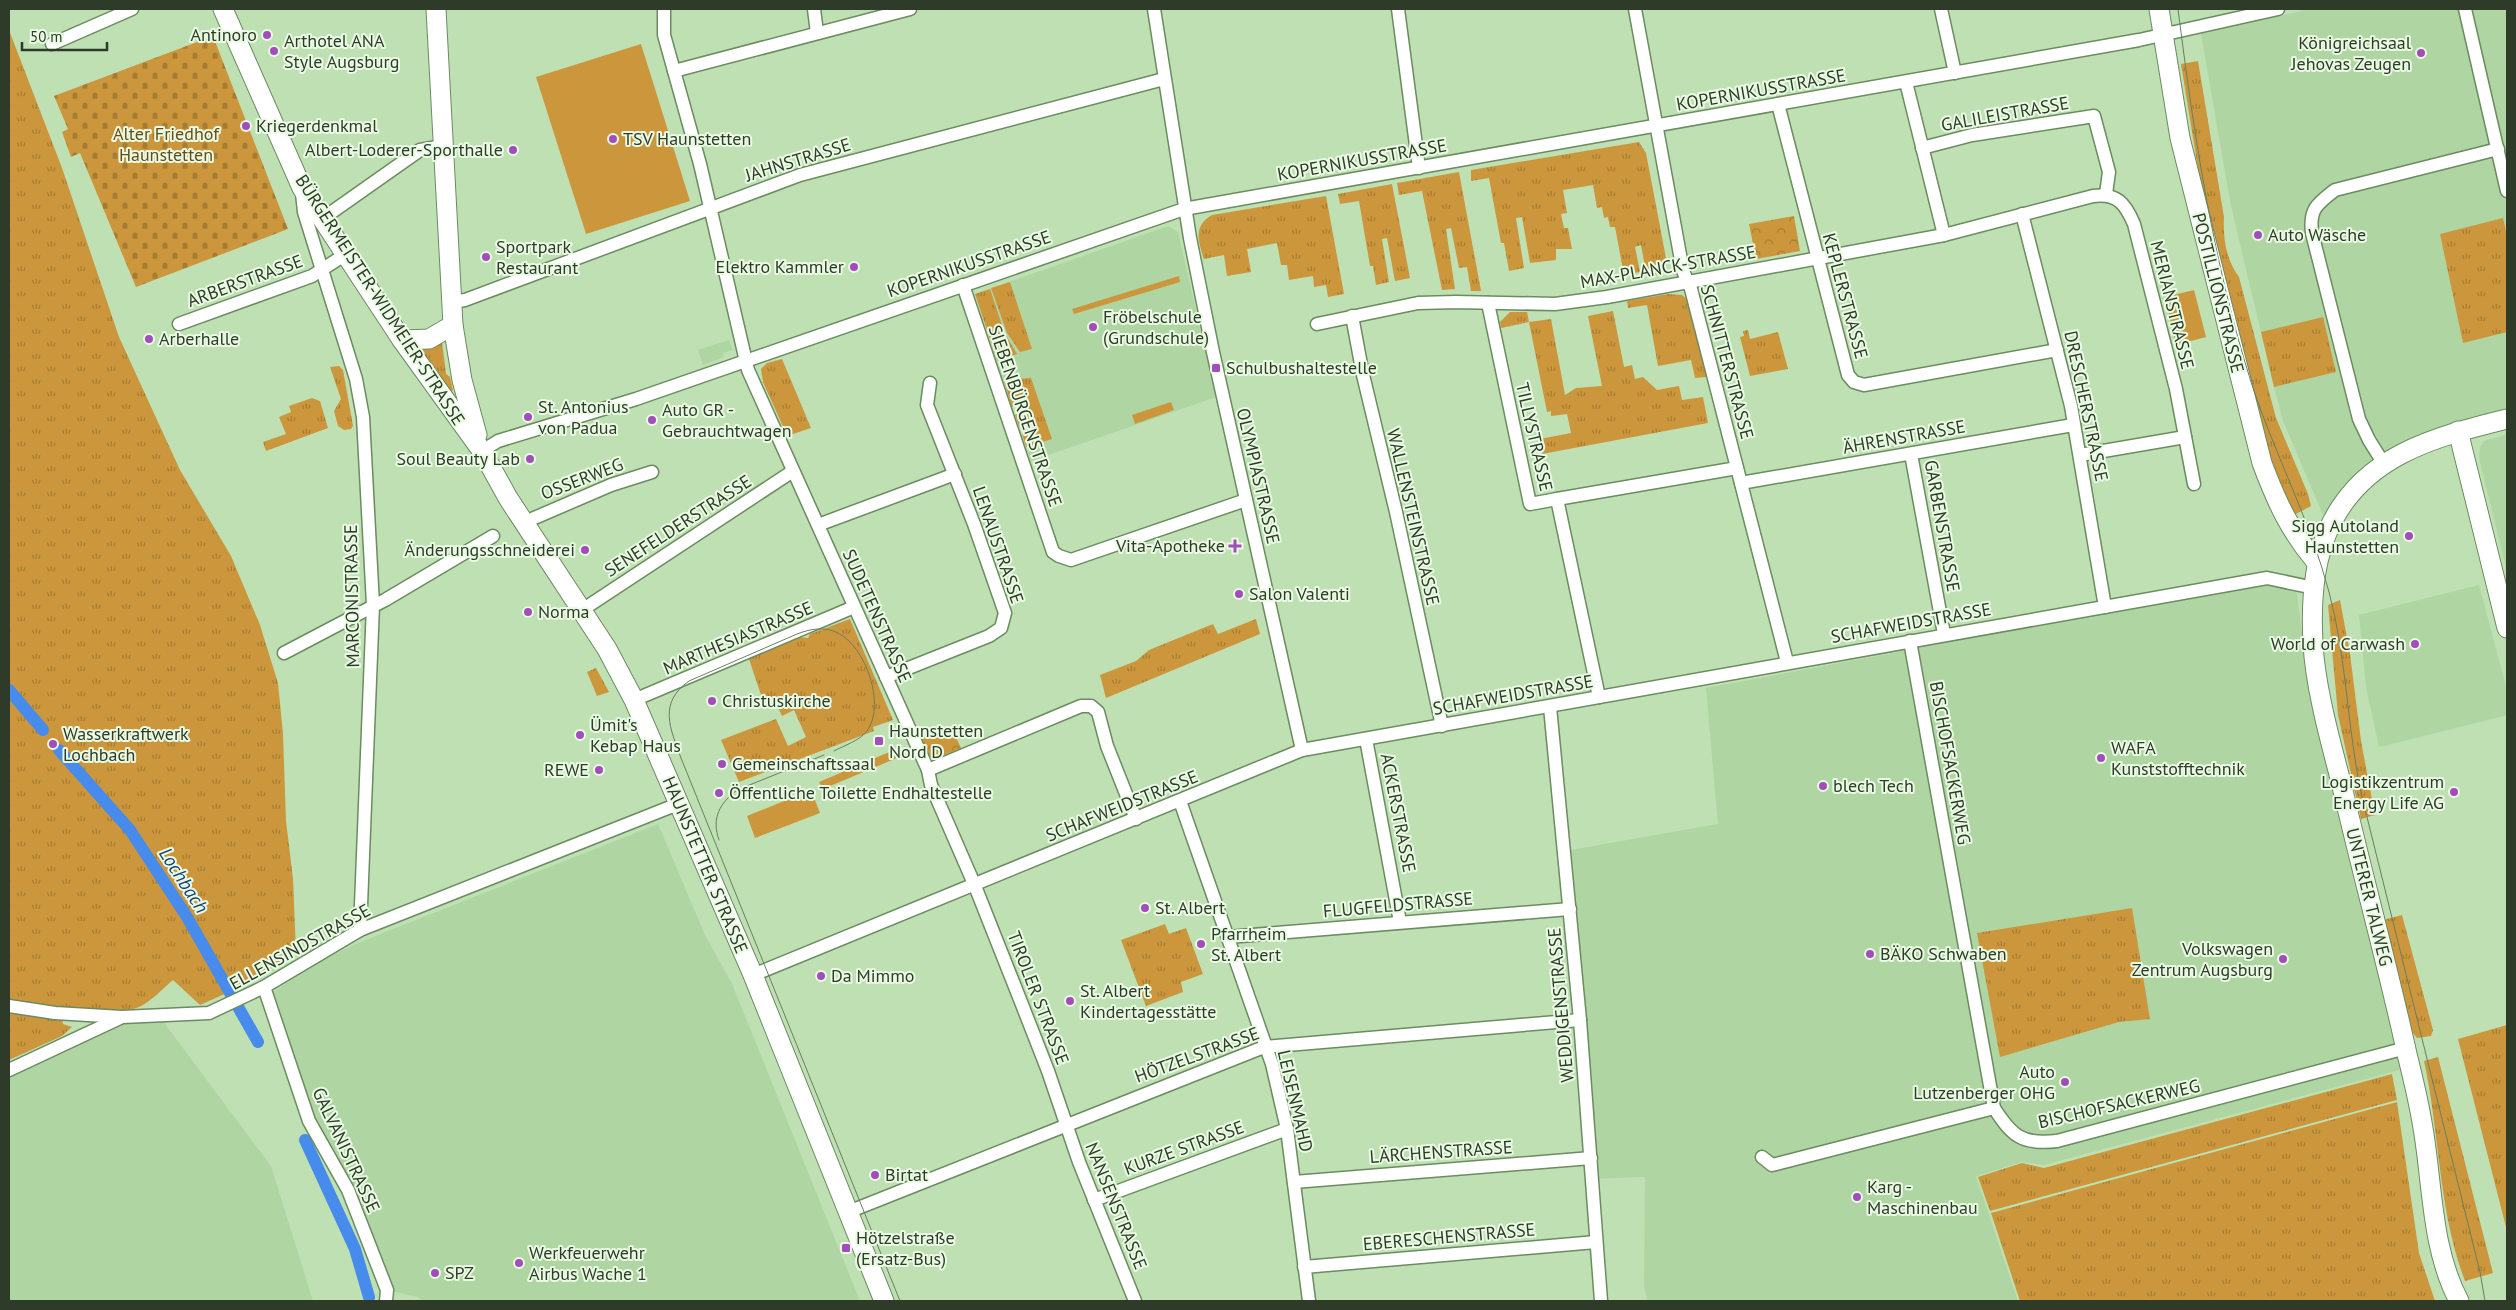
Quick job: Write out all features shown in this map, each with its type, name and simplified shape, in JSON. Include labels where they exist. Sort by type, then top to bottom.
[{"type":"street","points":[[52,44],[132,9]]},
{"type":"street","name":"BÜRGERMEISTER-WIDMEIER-STRASSE","points":[[223,9],[302,188],[402,340],[482,451]]},
{"type":"street","points":[[436,9],[453,325],[462,380],[482,451]]},
{"type":"street","name":"SUDETENSTRASSE","points":[[664,9],[664,35],[711,207],[746,361],[793,471],[928,770],[931,785],[975,886]]},
{"type":"street","points":[[814,9],[817,33]]},
{"type":"street","points":[[674,70],[910,9]]},
{"type":"street","name":"OLYMPIASTRASSE","points":[[1154,9],[1184,210],[1302,750]]},
{"type":"street","points":[[1398,9],[1419,168]]},
{"type":"street","name":"SCHNITTERSTRASSE","points":[[1636,9],[1683,271],[1692,289],[1787,662]]},
{"type":"street","points":[[1941,9],[1955,73]]},
{"type":"street","name":"POSTILLIONSTRASSE","points":[[2160,9],[2162,34],[2180,138],[2262,463],[2275,497],[2297,539],[2317,563]]},
{"type":"street","name":"KOPERNIKUSSTRASSE","points":[[482,451],[498,441],[636,399],[1184,210],[1955,73],[2162,34],[2278,9]]},
{"type":"street","points":[[2465,9],[2507,191]]},
{"type":"street","name":"JAHNSTRASSE","points":[[452,302],[466,300],[800,175],[1164,79]]},
{"type":"street","name":"GALILEISTRASSE","points":[[1906,82],[1944,235]]},
{"type":"street","name":"KEPLERSTRASSE","points":[[1778,104],[1816,258],[1848,375],[1854,382],[1864,385],[2057,350]]},
{"type":"street","name":"GALILEISTRASSE","points":[[1922,148],[1972,135],[2094,116],[2109,172],[2106,194]]},
{"type":"street","points":[[322,218],[420,150],[443,146]]},
{"type":"street","points":[[2384,464],[2368,440],[2359,419],[2312,233],[2311,221],[2315,208],[2335,190],[2498,149]]},
{"type":"street","name":"MARCONISTRASSE","points":[[302,188],[304,212],[360,398],[373,604],[360,930]]},
{"type":"street","points":[[2022,214],[2106,194]]},
{"type":"street","name":"MERIANSTRASSE","points":[[2106,194],[2126,207],[2134,224],[2176,389],[2194,484]]},
{"type":"street","name":"MAX-PLANCK-STRASSE","points":[[1318,324],[1418,303],[1555,304],[1944,235],[2022,214]]},
{"type":"street","name":"DRESCHERSTRASSE","points":[[2022,214],[2074,425],[2105,607]]},
{"type":"street","points":[[322,268],[346,254]]},
{"type":"street","name":"ARBERSTRASSE","points":[[179,324],[312,276],[322,268]]},
{"type":"street","name":"SIEBENBÜRGENSTRASSE","points":[[963,285],[1053,552],[1071,560],[1246,500]]},
{"type":"street","name":"TILLYSTRASSE","points":[[1488,303],[1530,504],[1557,499],[1599,697]]},
{"type":"street","name":"WALLENSTEINSTRASSE","points":[[1352,316],[1363,375],[1396,512],[1442,726]]},
{"type":"street","points":[[402,340],[429,339],[453,325]]},
{"type":"street","name":"LENAUSTRASSE","points":[[886,676],[989,636],[1002,628],[1004,613],[955,474],[928,405],[930,383]]},
{"type":"street","name":"UNTERER TALWEG","points":[[2459,1301],[2443,1260],[2434,1216],[2423,1128],[2406,1048],[2325,714],[2312,644],[2314,588],[2317,563],[2326,535],[2338,510],[2355,487],[2384,464],[2414,447],[2458,431],[2507,419]]},
{"type":"street","name":"ÄHRENSTRASSE","points":[[1741,484],[2074,425]]},
{"type":"street","points":[[2458,431],[2507,628]]},
{"type":"street","points":[[2080,455],[2185,437]]},
{"type":"street","name":"HAUNSTETTER STRASSE","points":[[482,451],[508,498],[608,649],[634,700],[753,975],[884,1301]]},
{"type":"street","name":"GARBENSTRASSE","points":[[1911,454],[1944,634]]},
{"type":"street","points":[[1557,499],[1737,468]]},
{"type":"street","name":"SENEFELDERSTRASSE","points":[[582,610],[793,471]]},
{"type":"street","name":"OSSERWEG","points":[[525,522],[611,486],[652,472]]},
{"type":"street","points":[[818,526],[955,474]]},
{"type":"street","points":[[284,653],[373,604],[385,600],[493,536]]},
{"type":"street","name":"SCHAFWEIDSTRASSE","points":[[753,975],[975,886],[1302,750],[1550,707],[1944,634],[2267,578],[2314,588]]},
{"type":"street","name":"MARTHESIASTRASSE","points":[[634,700],[854,607]]},
{"type":"street","name":"BISCHOFSACKERWEG","points":[[1910,641],[1994,1108],[2008,1130],[2027,1142],[2057,1141],[2406,1048]]},
{"type":"street","points":[[928,770],[1075,709],[1091,706],[1098,712],[1107,746],[1136,819]]},
{"type":"street","name":"WEDDIGENSTRASSE","points":[[1550,707],[1580,1020],[1601,1301]]},
{"type":"street","name":"ACKERSTRASSE","points":[[1366,739],[1400,922]]},
{"type":"street","name":"LEISENMAHD","points":[[1180,801],[1264,1047],[1272,1064],[1287,1129],[1309,1301]]},
{"type":"street","name":"ELLENSINDSTRASSE","points":[[9,1006],[56,1013],[122,1017],[209,1013],[264,987],[360,930],[678,804]]},
{"type":"street","name":"TIROLER STRASSE","points":[[975,886],[1048,1071],[1066,1124]]},
{"type":"street","name":"FLUGFELDSTRASSE","points":[[1228,937],[1570,909]]},
{"type":"street","name":"GALVANISTRASSE","points":[[264,987],[309,1121],[348,1190],[387,1290],[386,1300]]},
{"type":"street","points":[[9,1070],[122,1017]]},
{"type":"street","name":"HÖTZELSTRASSE","points":[[848,1212],[1264,1047],[1580,1020]]},
{"type":"street","points":[[1762,1157],[1772,1165],[1994,1108]]},
{"type":"street","name":"NANSENSTRASSE","points":[[1066,1124],[1094,1200],[1135,1301]]},
{"type":"street","name":"KURZE STRASSE","points":[[1094,1200],[1287,1129]]},
{"type":"street","name":"LÄRCHENSTRASSE","points":[[1294,1182],[1591,1158]]},
{"type":"street","name":"EBERESCHENSTRASSE","points":[[1304,1267],[1596,1242]]},
{"type":"shaded area","points":[[2310,9],[2507,9],[2507,413],[2361,475],[2324,517],[2283,421],[2274,387],[2231,206],[2201,34]]},
{"type":"shaded area","name":"Fröbelschule (Grundschule)","points":[[1168,226],[1178,232],[1216,397],[1031,461],[1022,434],[1030,431],[1027,424],[1019,426],[1015,415],[1023,412],[1020,405],[1012,407],[975,294]]},
{"type":"shaded area","points":[[729,340],[733,350],[723,353],[724,357],[703,365],[698,350]]},
{"type":"shaded area","points":[[2507,434],[2507,572],[2479,458],[2480,447],[2484,441]]},
{"type":"shaded area","points":[[2268,583],[2297,593],[2304,651],[2403,1069],[2044,1165],[2022,1162],[1976,1176],[2018,1301],[1647,1301],[1644,1285],[1645,1177],[1586,1179],[1565,851],[1718,824],[1706,688]]},
{"type":"shaded area","points":[[2479,585],[2507,690],[2507,715],[2379,747],[2366,687],[2359,615]]},
{"type":"shaded area","points":[[658,824],[705,935],[732,984],[860,1301],[422,1301],[418,1297],[387,1290],[348,1190],[318,1139],[269,995],[318,962],[358,943]]},
{"type":"shaded area","points":[[159,1016],[271,1166],[313,1301],[9,1301],[9,1070],[122,1017]]},
{"type":"green space","points":[[9,30],[62,168],[119,337],[180,470],[231,556],[260,625],[278,683],[283,734],[286,821],[293,879],[296,952],[247,984],[200,1005],[173,980],[148,1002],[130,1010],[101,1012],[62,1007],[63,1024],[72,1027],[62,1036],[9,1060]]},
{"type":"green space","name":"Alter Friedhof Haunstetten","points":[[213,36],[288,229],[136,287],[80,153],[71,157],[62,132],[68,129],[54,96]]},
{"type":"green space","name":"TSV Haunstetten","points":[[641,44],[690,201],[586,234],[536,77]]},
{"type":"green space","points":[[2198,61],[2224,217],[2226,248],[2231,263],[2239,277],[2276,418],[2308,494],[2311,506],[2294,515],[2272,467],[2202,193],[2181,64]]},
{"type":"green space","points":[[1639,142],[1646,153],[1666,258],[1662,273],[1647,277],[1641,245],[1635,247],[1640,272],[1624,275],[1615,227],[1610,227],[1608,217],[1604,218],[1602,207],[1597,208],[1593,185],[1563,190],[1567,213],[1561,214],[1564,228],[1568,228],[1572,249],[1556,249],[1556,260],[1530,263],[1522,217],[1516,218],[1524,268],[1509,271],[1504,243],[1501,243],[1489,178],[1471,181],[1471,170]]},
{"type":"green space","points":[[1459,172],[1481,291],[1471,291],[1467,267],[1459,268],[1451,228],[1446,229],[1455,289],[1442,290],[1422,191],[1399,195],[1397,183]]},
{"type":"green space","points":[[1392,184],[1410,278],[1395,281],[1387,238],[1382,239],[1389,282],[1376,285],[1373,266],[1370,266],[1359,201],[1340,204],[1338,194]]},
{"type":"green space","points":[[1326,196],[1344,294],[1328,297],[1326,285],[1314,287],[1313,276],[1289,280],[1287,265],[1281,265],[1277,243],[1247,249],[1251,272],[1227,276],[1224,255],[1204,259],[1199,234],[1202,224],[1212,215]]},
{"type":"green space","points":[[1794,216],[1800,251],[1756,259],[1749,224]]},
{"type":"green space","points":[[2503,218],[2507,236],[2507,332],[2463,343],[2440,234]]},
{"type":"green space","points":[[1179,276],[1180,282],[1074,314],[1072,309]]},
{"type":"green space","points":[[1010,282],[1032,349],[1020,352],[1007,333],[991,288]]},
{"type":"green space","points":[[990,289],[1005,334],[1017,354],[997,360],[975,294]]},
{"type":"green space","points":[[2194,290],[2206,337],[2176,345],[2165,297]]},
{"type":"green space","points":[[1668,294],[1682,295],[1687,299],[1707,377],[1695,378],[1691,360],[1658,366],[1647,305],[1628,308],[1627,301]]},
{"type":"green space","points":[[1613,311],[1624,367],[1632,365],[1635,379],[1643,377],[1657,390],[1679,386],[1682,400],[1703,397],[1708,423],[1542,454],[1540,439],[1571,433],[1567,414],[1551,416],[1551,411],[1547,412],[1529,322],[1551,319],[1565,395],[1576,388],[1602,386],[1588,316]]},
{"type":"green space","points":[[1510,312],[1527,312],[1529,322],[1501,328],[1500,322]]},
{"type":"green space","points":[[2323,317],[2336,372],[2274,387],[2261,332]]},
{"type":"green space","points":[[1748,330],[1750,339],[1778,332],[1788,369],[1750,376],[1740,337],[1744,336],[1743,331]]},
{"type":"green space","points":[[442,342],[446,374],[450,377],[453,390],[450,393],[420,352],[421,349]]},
{"type":"green space","points":[[782,359],[811,428],[790,435],[784,429],[763,382],[761,369],[767,363]]},
{"type":"green space","points":[[339,366],[343,370],[353,426],[351,429],[344,430],[338,426],[334,411],[341,399],[330,367]]},
{"type":"green space","points":[[1031,378],[1052,439],[1026,447],[1022,434],[1030,431],[1027,424],[1019,426],[1015,415],[1023,412],[1020,405],[1012,407],[1004,380]]},
{"type":"green space","points":[[312,398],[320,401],[328,428],[266,451],[263,442],[286,434],[279,417],[291,412],[289,406]]},
{"type":"green space","points":[[1171,402],[1174,410],[1135,424],[1132,415]]},
{"type":"green space","points":[[2340,600],[2350,654],[2361,741],[2375,815],[2361,819],[2338,715],[2328,605]]},
{"type":"green space","points":[[850,619],[893,720],[873,727],[874,731],[739,782],[721,740],[776,719],[788,746],[806,737],[794,710],[782,716],[773,697],[762,698],[748,656],[800,637],[808,638],[810,634]]},
{"type":"green space","points":[[1256,619],[1260,634],[1106,698],[1100,675],[1136,661],[1149,650],[1213,624],[1218,634]]},
{"type":"green space","points":[[596,668],[609,692],[597,696],[587,672]]},
{"type":"green space","points":[[939,731],[954,733],[961,748],[942,756],[925,758],[918,739]]},
{"type":"green space","points":[[894,750],[897,758],[823,789],[819,782]]},
{"type":"green space","points":[[811,790],[820,813],[755,838],[747,816]]},
{"type":"green space","points":[[2132,908],[2150,1019],[2119,1022],[2000,1057],[1977,933]]},
{"type":"green space","points":[[2402,915],[2433,1030],[2431,1036],[2417,1038],[2412,1032],[2383,920]]},
{"type":"green space","points":[[1165,924],[1169,934],[1186,928],[1203,974],[1181,982],[1183,992],[1146,1006],[1121,940]]},
{"type":"green space","points":[[2507,1025],[2507,1231],[2458,1039]]},
{"type":"green space","points":[[2438,1057],[2493,1273],[2465,1281],[2449,1227],[2424,1061]]},
{"type":"green space","points":[[2392,1074],[2397,1100],[1990,1211],[1978,1177],[2022,1163],[2044,1168]]},
{"type":"green space","points":[[2397,1102],[2419,1253],[2435,1301],[2020,1301],[1991,1213]]},
{"type":"waterway","name":"Lochbach","points":[[9,690],[43,730]]},
{"type":"waterway","name":"Lochbach","points":[[59,750],[130,830],[187,917],[258,1042]]},
{"type":"waterway","name":"Lochbach","points":[[305,1140],[355,1249],[369,1297]]},
{"type":"tram line","points":[[2178,9],[2198,151],[2226,292],[2252,385],[2312,539],[2329,592],[2340,643],[2353,746],[2362,797],[2480,1272],[2485,1301]]},
{"type":"tram line","points":[[834,751],[856,740],[867,731],[872,720],[874,692],[864,663],[857,651],[848,640],[833,631],[817,629],[802,632],[689,681],[679,689],[670,707],[669,716],[673,736],[681,758],[900,1301]]},
{"type":"tram line","points":[[719,840],[716,825],[719,812],[726,800],[737,790],[824,755]]},
{"type":"place","name":"Antinoro","points":[[267,35]]},
{"type":"place","name":"Arthotel ANA Style Augsburg","points":[[274,51]]},
{"type":"place","name":"Königreichsaal Jehovas Zeugen","points":[[2421,53]]},
{"type":"place","name":"Kriegerdenkmal","points":[[246,126]]},
{"type":"place","name":"TSV Haunstetten","points":[[613,139]]},
{"type":"place","name":"Albert-Loderer-Sporthalle","points":[[513,150]]},
{"type":"place","name":"Auto Wäsche","points":[[2258,235]]},
{"type":"place","name":"Sportpark Restaurant","points":[[486,257]]},
{"type":"place","name":"Elektro Kammler","points":[[854,267]]},
{"type":"place","name":"Fröbelschule (Grundschule)","points":[[1093,327]]},
{"type":"place","name":"Arberhalle","points":[[149,339]]},
{"type":"place","name":"Schulbushaltestelle","points":[[1216,368]]},
{"type":"place","name":"St. Antonius von Padua","points":[[528,417]]},
{"type":"place","name":"Auto GR - Gebrauchtwagen","points":[[652,420]]},
{"type":"place","name":"Soul Beauty Lab","points":[[530,459]]},
{"type":"place","name":"Sigg Autoland Haunstetten","points":[[2409,536]]},
{"type":"place","name":"Vita-Apotheke","points":[[1235,546]]},
{"type":"place","name":"Änderungsschneiderei","points":[[585,550]]},
{"type":"place","name":"Salon Valenti","points":[[1239,594]]},
{"type":"place","name":"Norma","points":[[528,612]]},
{"type":"place","name":"World of Carwash","points":[[2415,644]]},
{"type":"place","name":"Christuskirche","points":[[712,701]]},
{"type":"place","name":"Ümit's Kebap Haus","points":[[580,735]]},
{"type":"place","name":"Haunstetten Nord D","points":[[879,741]]},
{"type":"place","name":"Wasserkraftwerk Lochbach","points":[[53,744]]},
{"type":"place","name":"WAFA Kunststofftechnik","points":[[2101,758]]},
{"type":"place","name":"Gemeinschaftssaal","points":[[722,764]]},
{"type":"place","name":"REWE","points":[[599,770]]},
{"type":"place","name":"blech Tech","points":[[1823,786]]},
{"type":"place","name":"Logistikzentrum Energy Life AG","points":[[2454,792]]},
{"type":"place","name":"Öffentliche Toilette Endhaltestelle","points":[[719,793]]},
{"type":"place","name":"St. Albert","points":[[1145,908]]},
{"type":"place","name":"Pfarrheim St. Albert","points":[[1201,944]]},
{"type":"place","name":"BÄKO Schwaben","points":[[1870,954]]},
{"type":"place","name":"Volkswagen Zentrum Augsburg","points":[[2283,959]]},
{"type":"place","name":"Da Mimmo","points":[[821,976]]},
{"type":"place","name":"St. Albert Kindertagesstätte","points":[[1070,1001]]},
{"type":"place","name":"Auto Lutzenberger OHG","points":[[2065,1082]]},
{"type":"place","name":"Birtat","points":[[875,1175]]},
{"type":"place","name":"Karg - Maschinenbau","points":[[1857,1197]]},
{"type":"place","name":"Hötzelstraße (Ersatz-Bus)","points":[[846,1248]]},
{"type":"place","name":"Werkfeuerwehr Airbus Wache 1","points":[[519,1263]]},
{"type":"place","name":"SPZ","points":[[435,1273]]}]
